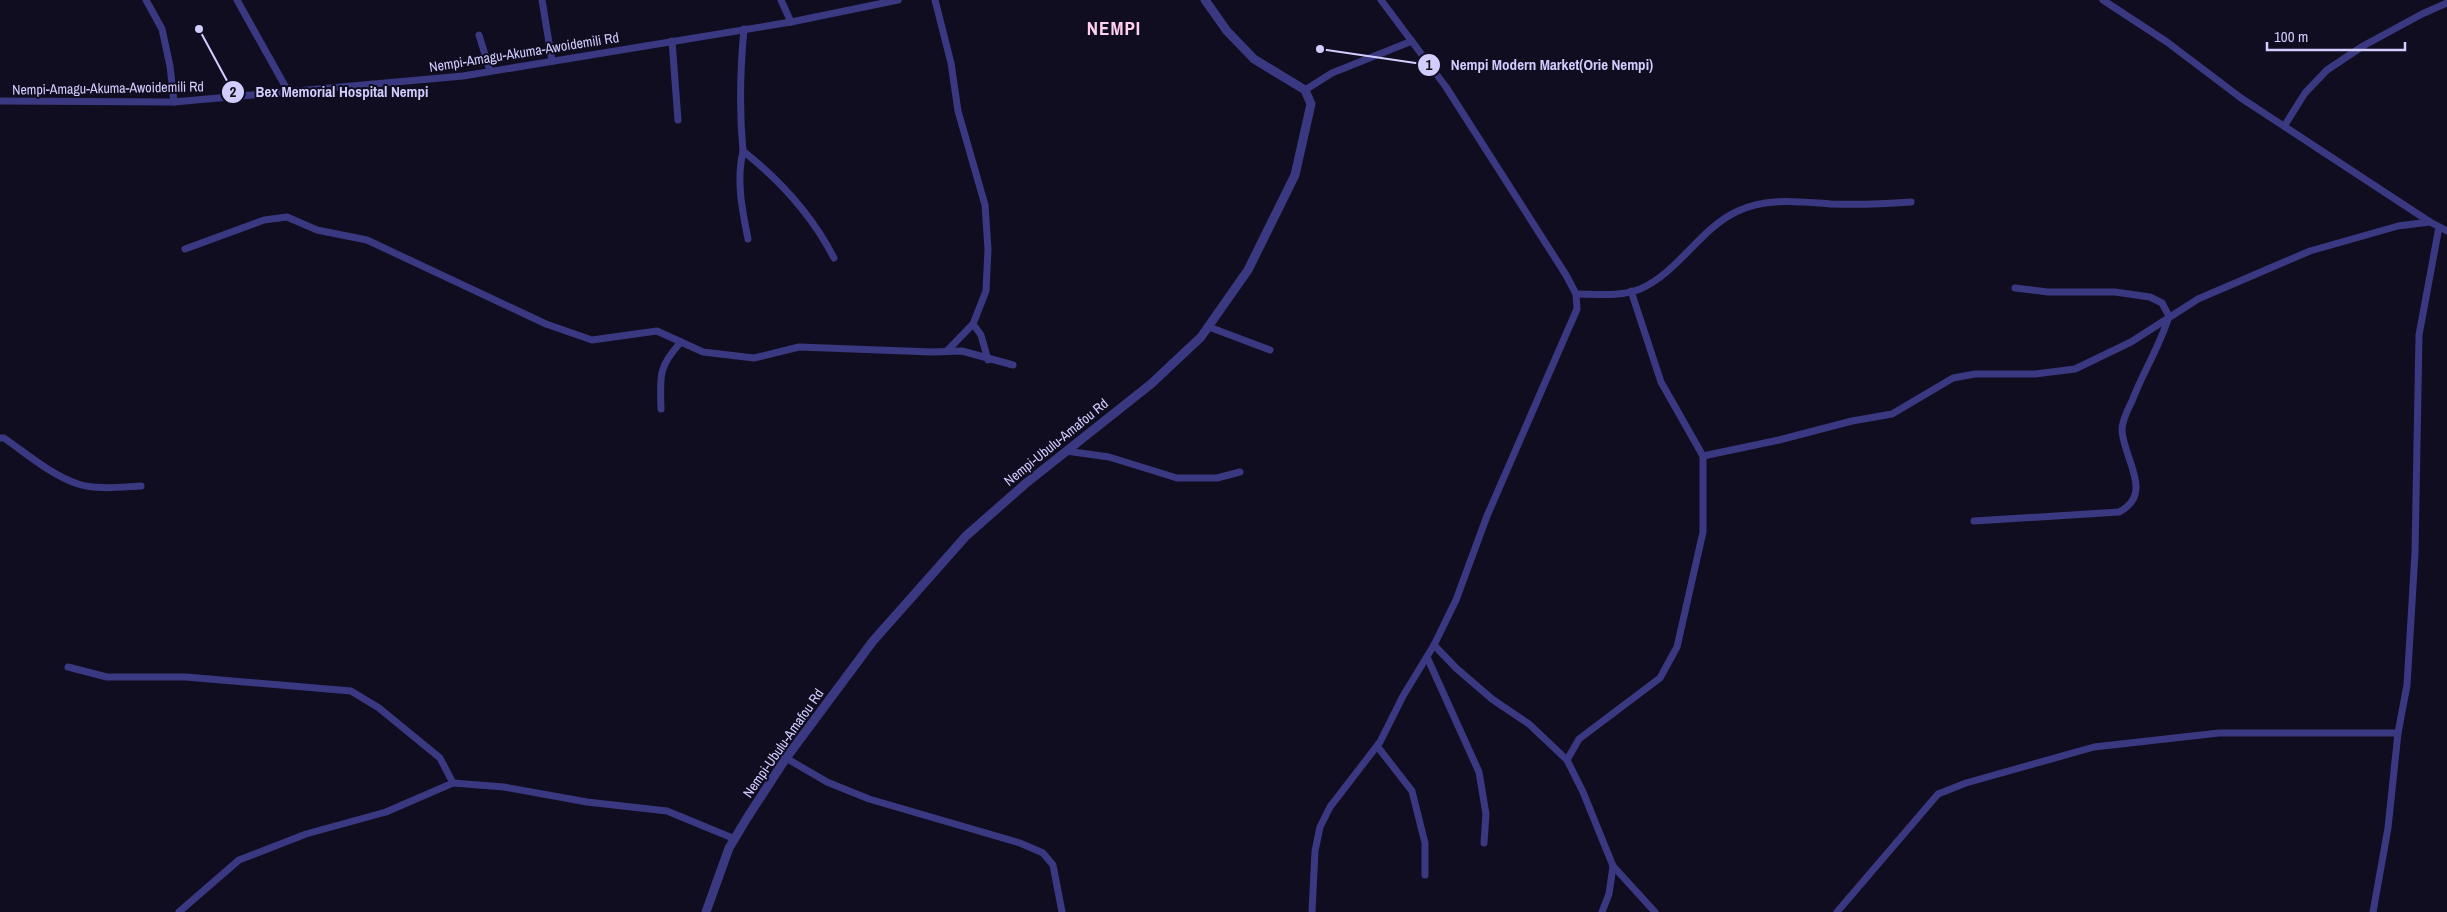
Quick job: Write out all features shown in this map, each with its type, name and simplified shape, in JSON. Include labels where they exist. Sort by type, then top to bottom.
[{"type":"street","points":[[146,0],[162,29],[170,66],[174,102]]},
{"type":"street","points":[[237,0],[289,93]]},
{"type":"street","points":[[542,0],[552,61]]},
{"type":"street","points":[[782,0],[791,22]]},
{"type":"street","name":"Nempi-Amagu-Akuma-Awoidemili Rd","points":[[1,103],[174,102],[289,93],[490,72],[791,22],[898,0]]},
{"type":"street","points":[[935,0],[951,62],[958,111],[986,205],[988,249],[986,291],[974,324],[947,351]]},
{"type":"street","points":[[1205,0],[1227,31],[1254,59],[1304,90],[1332,73],[1374,58],[1412,41]]},
{"type":"street","points":[[1312,912],[1315,852],[1320,827],[1330,807],[1376,746],[1434,645],[1456,600],[1487,516],[1564,343],[1577,309],[1576,294],[1446,87],[1381,0]]},
{"type":"street","points":[[2103,0],[2167,42],[2241,98],[2285,125],[2430,222],[2447,231]]},
{"type":"street","points":[[2285,125],[2305,94],[2327,70],[2362,46],[2447,3]]},
{"type":"street","points":[[744,29],[740,70],[739,116],[743,151],[740,168],[740,203],[748,238]]},
{"type":"street","points":[[479,35],[490,72]]},
{"type":"street","points":[[672,41],[678,120]]},
{"type":"street","name":"Nempi-Ubulu-Amafou Rd","points":[[706,912],[713,886],[734,839],[786,758],[873,640],[966,536],[1066,450],[1176,362],[1209,327],[1248,270],[1295,176],[1310,104],[1304,90]]},
{"type":"street","points":[[743,151],[772,174],[801,206],[825,241],[834,258]]},
{"type":"street","points":[[1576,294],[1631,291],[1662,276],[1706,234],[1736,212],[1758,204],[1791,201],[1875,205],[1911,202]]},
{"type":"street","points":[[185,249],[264,220],[287,217],[317,230],[367,240],[546,324],[592,340],[658,331],[703,352],[754,358],[799,348],[962,351],[988,360],[1014,365]]},
{"type":"street","points":[[1703,456],[1779,440],[1852,421],[1892,414],[1953,378],[1975,374],[2035,374],[2075,369],[2131,342],[2198,299],[2310,251],[2398,226],[2430,222]]},
{"type":"street","points":[[2373,912],[2388,828],[2398,733],[2406,685],[2415,554],[2419,335],[2439,227]]},
{"type":"street","points":[[1974,521],[2119,512],[2130,506],[2134,499],[2136,487],[2132,464],[2124,446],[2122,428],[2144,371],[2164,332],[2169,316],[2162,303],[2150,297],[2115,292],[2048,292],[2015,288]]},
{"type":"street","points":[[1567,760],[1579,739],[1660,678],[1677,647],[1703,532],[1703,456],[1686,422],[1661,382],[1631,291]]},
{"type":"street","points":[[974,324],[981,335],[988,360]]},
{"type":"street","points":[[1209,327],[1270,350]]},
{"type":"street","points":[[660,409],[660,378],[665,359],[681,342]]},
{"type":"street","points":[[0,438],[4,438],[55,473],[79,484],[112,488],[141,486]]},
{"type":"street","points":[[1066,450],[1109,457],[1178,478],[1217,478],[1240,472]]},
{"type":"street","points":[[1434,645],[1456,668],[1492,699],[1529,724],[1567,760],[1583,792],[1613,866],[1656,912]]},
{"type":"street","points":[[1427,657],[1479,772],[1486,814],[1484,843]]},
{"type":"street","points":[[68,667],[108,677],[186,677],[351,691],[378,708],[440,758],[453,783]]},
{"type":"street","points":[[1837,912],[1938,794],[1966,783],[2094,747],[2219,733],[2398,733]]},
{"type":"street","points":[[1376,746],[1412,790],[1425,843],[1425,875]]},
{"type":"street","points":[[786,758],[827,782],[869,799],[1020,843],[1043,853],[1053,865],[1062,912]]},
{"type":"street","points":[[178,912],[239,860],[306,834],[386,812],[453,783],[504,787],[587,802],[667,812],[734,839]]},
{"type":"street","points":[[1602,912],[1609,894],[1613,866]]},
{"type":"place","name":"Bex Memorial Hospital Nempi","points":[[199,29]]},
{"type":"place","name":"Nempi Modern Market(Orie Nempi)","points":[[1320,49]]},
{"type":"district","name":"NEMPI","points":[[1114,28]]}]
